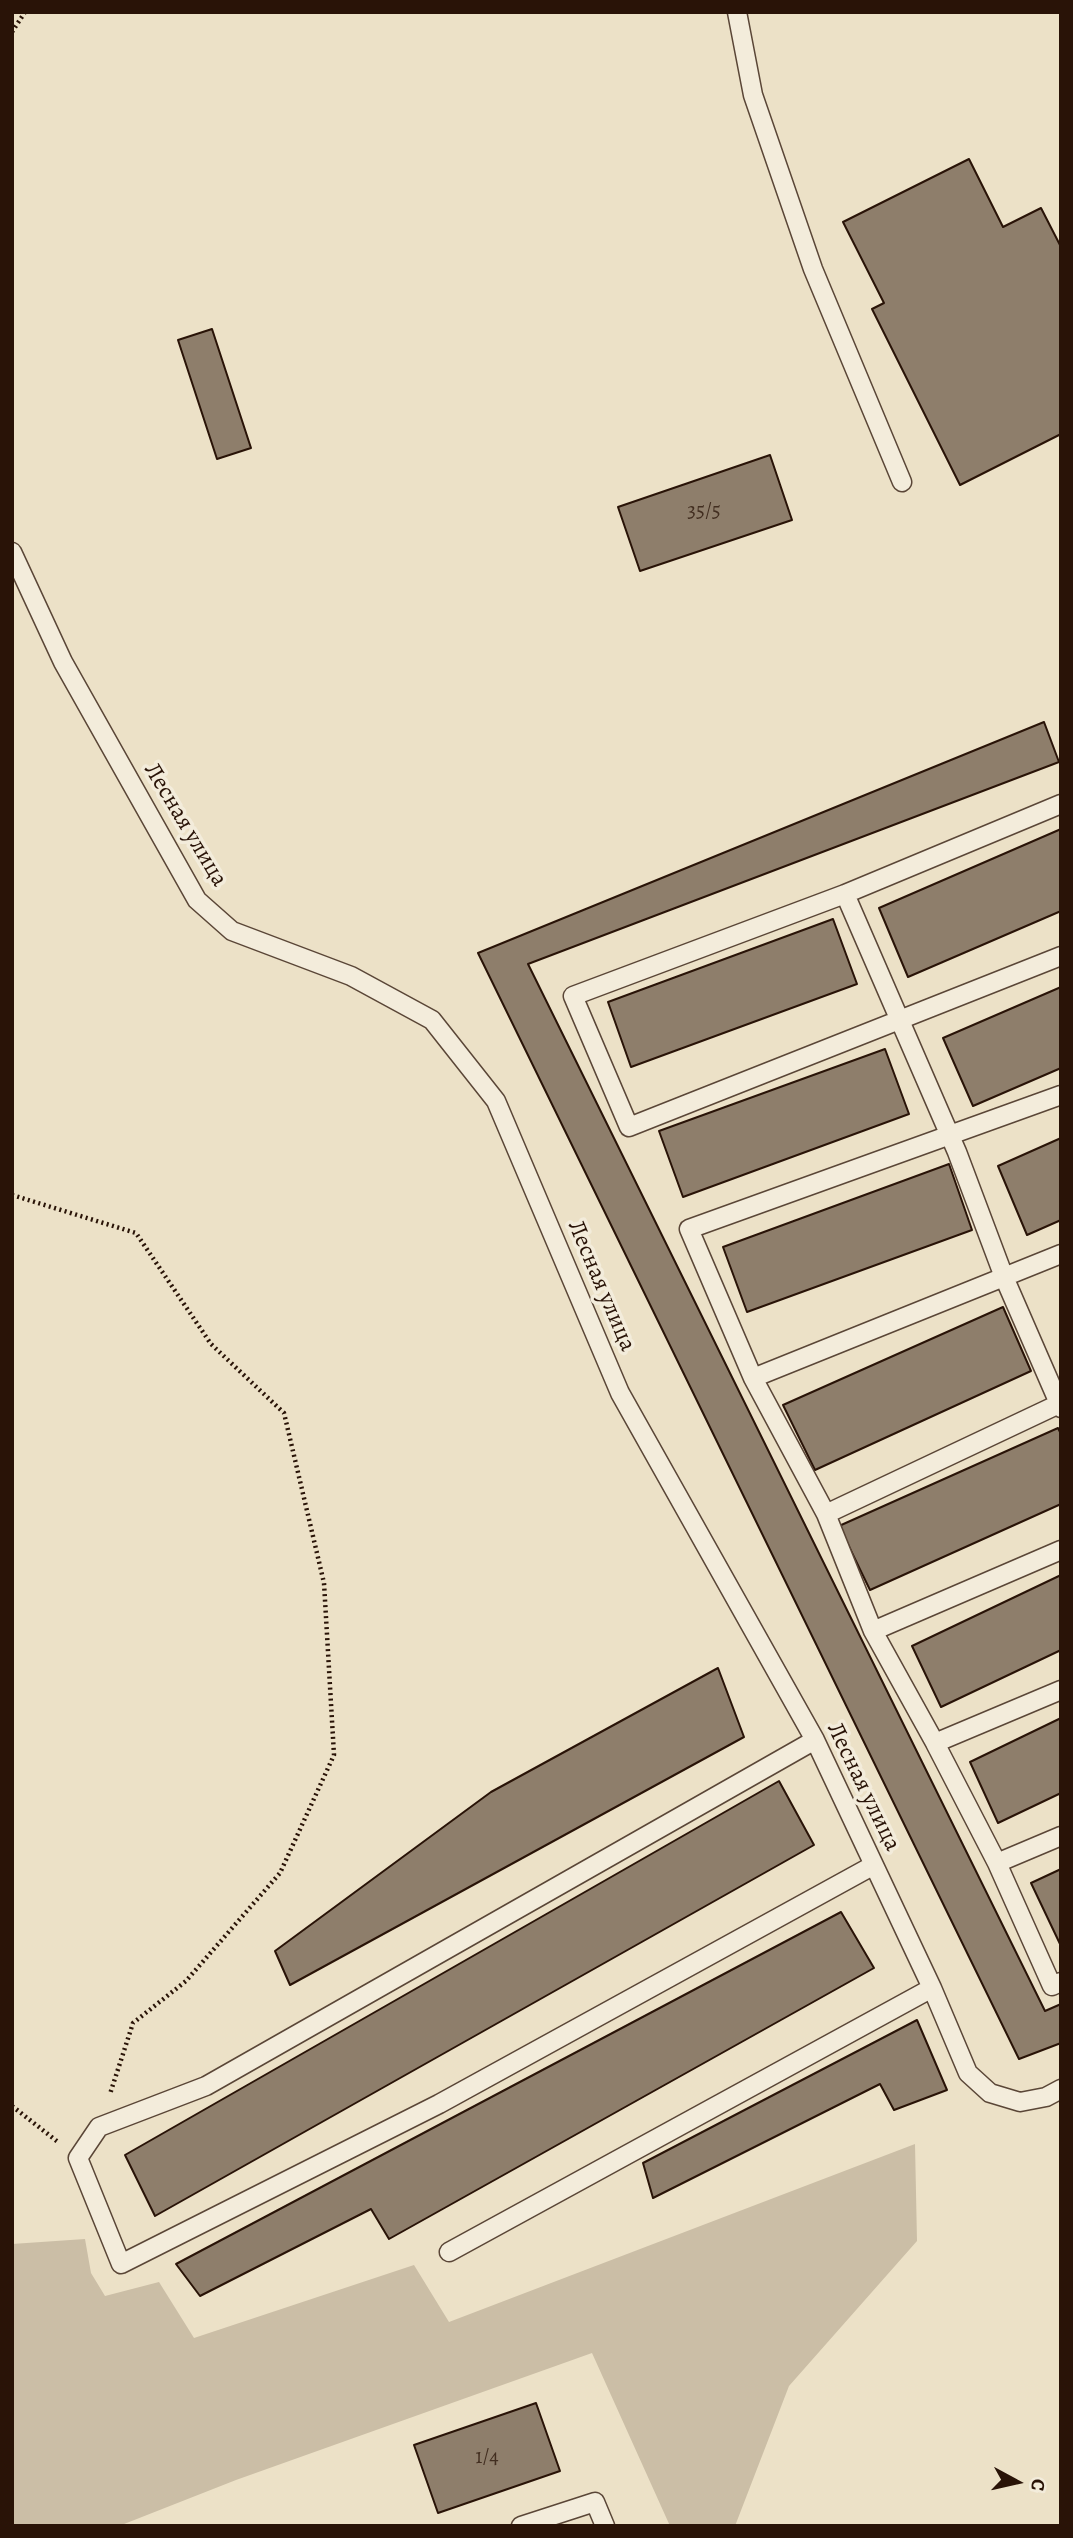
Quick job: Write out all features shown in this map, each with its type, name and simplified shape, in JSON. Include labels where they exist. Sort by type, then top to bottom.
[{"type":"lane","points":[[737,12],[753,95],[813,270],[902,482]]},
{"type":"lane","name":"Лесная улица","points":[[12,552],[63,662],[197,900],[232,932],[351,976],[432,1020],[496,1101],[620,1392],[815,1740],[932,1988],[968,2073],[990,2093],[1020,2102],[1046,2097],[1061,2089]]},
{"type":"lane","points":[[1061,804],[845,894],[573,996],[629,1127],[1061,956]]},
{"type":"lane","points":[[825,1514],[1060,1405],[1004,1277],[948,1133],[845,894]]},
{"type":"lane","points":[[1061,1095],[948,1133],[689,1229],[753,1378],[825,1514],[873,1631],[997,1863],[1052,1986],[1061,1982]]},
{"type":"lane","points":[[753,1378],[1061,1254]]},
{"type":"lane","points":[[873,1631],[1061,1550]]},
{"type":"lane","points":[[935,1744],[1061,1690]]},
{"type":"lane","points":[[815,1740],[206,2086],[99,2127],[78,2158],[121,2263],[439,2104],[874,1865]]},
{"type":"lane","points":[[997,1863],[1061,1836]]},
{"type":"lane","points":[[449,2252],[932,1988]]},
{"type":"lane","points":[[521,2526],[595,2502],[605,2526]]},
{"type":"path","points":[[12,32],[25,12]]},
{"type":"path","points":[[12,1195],[136,1233],[211,1343],[284,1413],[324,1583],[334,1755],[280,1873],[186,1981],[133,2023],[99,2127]]},
{"type":"path","points":[[12,2106],[78,2158]]},
{"type":"shaded area","points":[[915,2144],[917,2241],[789,2386],[735,2526],[670,2526],[592,2353],[236,2480],[119,2526],[12,2526],[12,2244],[85,2239],[91,2273],[105,2296],[159,2282],[194,2338],[414,2265],[449,2322]]},
{"type":"building","points":[[969,159],[1003,227],[1041,208],[1061,247],[1061,434],[960,485],[872,309],[884,303],[843,222]]},
{"type":"building","points":[[212,329],[251,448],[217,459],[178,340]]},
{"type":"building","points":[[770,455],[792,520],[640,571],[618,507]]},
{"type":"building","points":[[1044,722],[1059,762],[528,964],[1045,2011],[1061,2004],[1061,2043],[1019,2059],[478,953]]},
{"type":"building","points":[[1061,829],[1061,911],[908,977],[879,908]]},
{"type":"building","points":[[833,919],[857,984],[631,1067],[608,1002]]},
{"type":"building","points":[[1061,987],[1061,1068],[973,1106],[943,1038]]},
{"type":"building","points":[[885,1049],[909,1114],[683,1197],[659,1131]]},
{"type":"building","points":[[1061,1138],[1061,1220],[1027,1235],[998,1166]]},
{"type":"building","points":[[949,1164],[972,1230],[747,1312],[723,1247]]},
{"type":"building","points":[[1003,1307],[1031,1371],[815,1470],[783,1405]]},
{"type":"building","points":[[1058,1428],[1061,1434],[1061,1504],[870,1590],[839,1526]]},
{"type":"building","points":[[1061,1575],[1061,1650],[941,1707],[912,1646]]},
{"type":"building","points":[[718,1668],[744,1737],[290,1985],[275,1951],[491,1792]]},
{"type":"building","points":[[1061,1718],[1061,1793],[998,1823],[970,1762]]},
{"type":"building","points":[[779,1781],[814,1845],[155,2216],[125,2155]]},
{"type":"building","points":[[1061,1869],[1061,1943],[1060,1944],[1031,1883]]},
{"type":"building","points":[[841,1912],[874,1968],[389,2239],[371,2209],[200,2296],[176,2264]]},
{"type":"building","points":[[917,2020],[947,2090],[894,2110],[880,2084],[653,2198],[643,2163]]},
{"type":"building","points":[[536,2403],[560,2471],[438,2513],[414,2445]]}]
